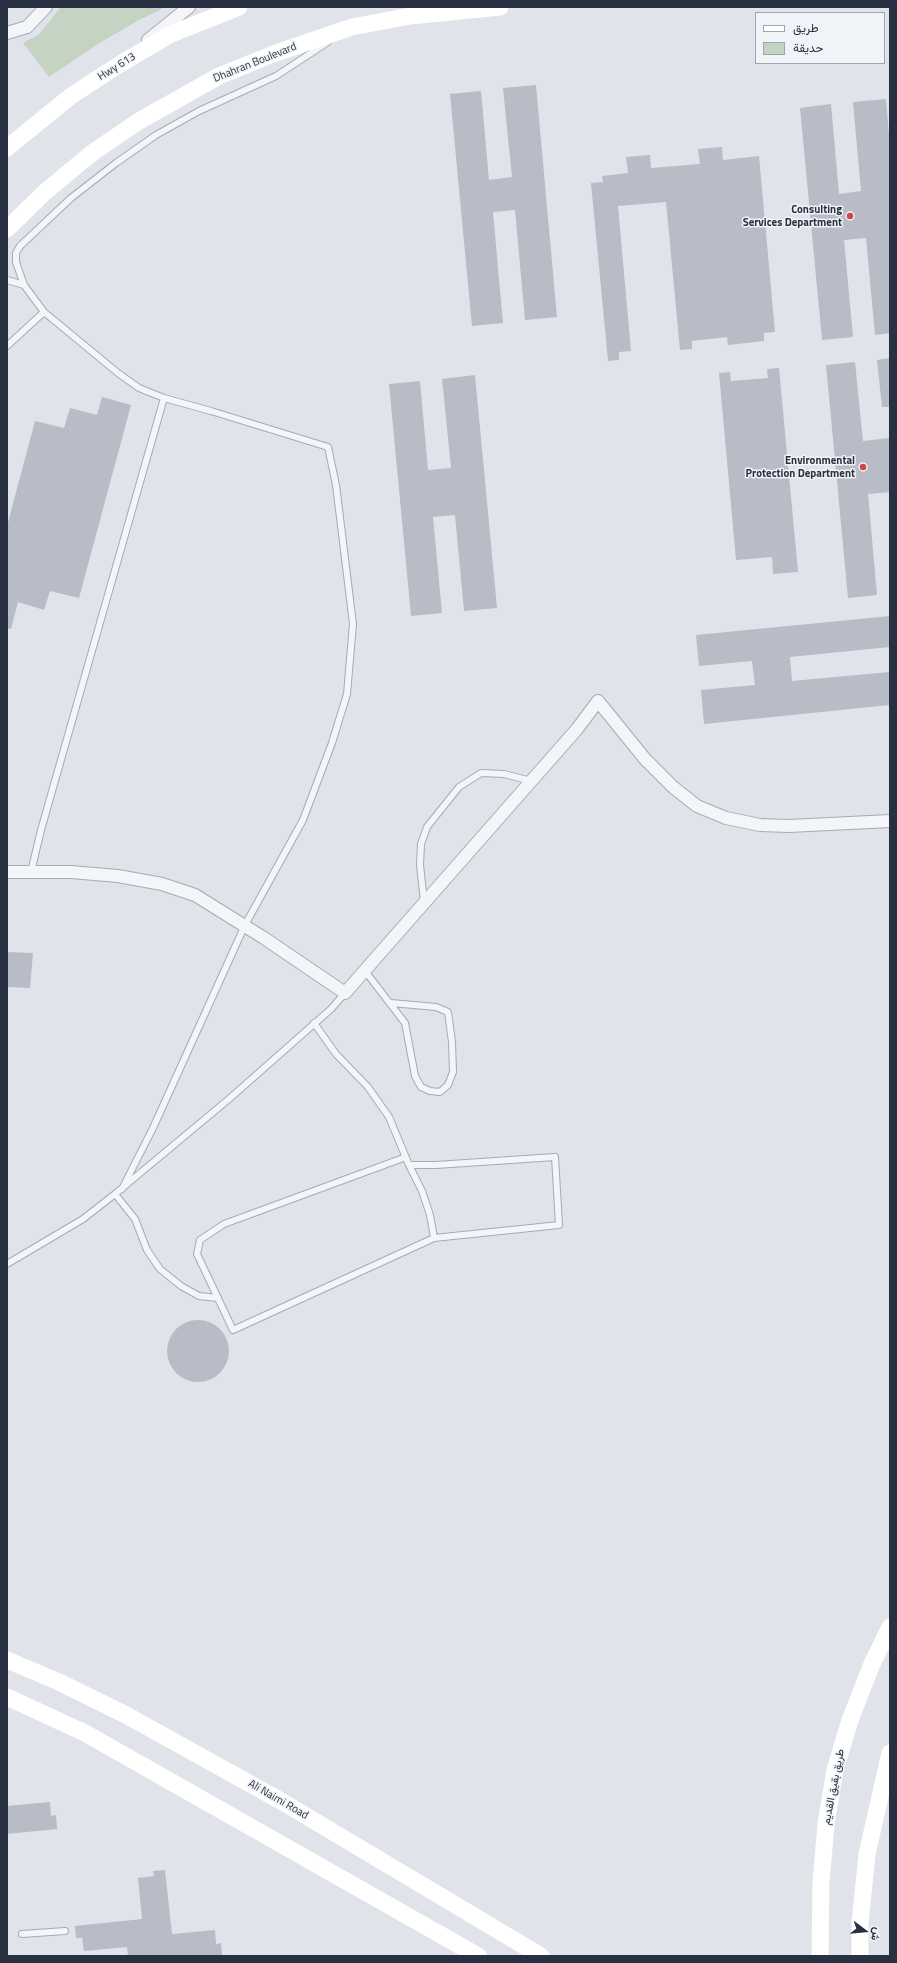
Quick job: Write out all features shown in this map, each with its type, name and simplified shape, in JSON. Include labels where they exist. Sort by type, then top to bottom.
[{"type":"main road","name":"Hwy 613","points":[[7,148],[71,96],[117,66],[172,34],[239,7]]},
{"type":"main road","name":"Dhahran Boulevard","points":[[7,229],[45,192],[92,153],[139,121],[219,76],[273,54],[352,27],[410,16],[500,7]]},
{"type":"main road","name":"طريق بقيق القديم","points":[[820,1956],[821,1882],[826,1824],[835,1770],[850,1720],[872,1664],[890,1627]]},
{"type":"main road","name":"Ali Naimi Road","points":[[7,1660],[59,1682],[133,1719],[281,1801],[541,1956]]},
{"type":"main road","points":[[7,1697],[92,1736],[478,1956]]},
{"type":"main road","points":[[860,1956],[860,1923],[867,1854],[890,1753]]},
{"type":"street","points":[[7,33],[27,27],[46,7]]},
{"type":"street","points":[[117,66],[189,7]]},
{"type":"street","points":[[7,872],[71,872],[118,876],[162,884],[195,895],[245,925],[345,993],[531,781],[598,701],[645,759],[672,787],[697,806],[726,818],[760,825],[789,826],[890,821]]},
{"type":"lane","points":[[122,1189],[153,1128],[245,925],[303,820],[332,744],[346,694],[352,624],[336,485],[328,447],[164,398],[139,388],[118,374],[44,312],[24,285],[16,262],[16,253],[20,246],[71,198],[156,135],[199,111],[276,76],[352,27]]},
{"type":"lane","points":[[7,280],[24,285]]},
{"type":"lane","points":[[7,346],[44,312]]},
{"type":"lane","points":[[31,872],[43,822],[164,398]]},
{"type":"lane","points":[[424,902],[420,865],[421,844],[427,827],[458,787],[481,773],[504,774],[531,781]]},
{"type":"lane","points":[[365,971],[405,1023],[415,1076],[421,1087],[430,1091],[440,1092],[448,1085],[453,1072],[452,1042],[448,1012],[436,1007],[391,1003]]},
{"type":"lane","points":[[7,1264],[83,1219],[122,1189],[230,1099],[345,993]]},
{"type":"lane","points":[[314,1023],[336,1054],[368,1088],[389,1117],[426,1203],[434,1238]]},
{"type":"lane","points":[[406,1157],[224,1224],[200,1240],[197,1254],[233,1330],[434,1238],[559,1225],[555,1157],[436,1165],[409,1165]]},
{"type":"lane","points":[[115,1194],[135,1219],[147,1250],[160,1269],[181,1286],[199,1296],[218,1298]]},
{"type":"lane","points":[[22,1934],[65,1931]]},
{"type":"green space","points":[[61,7],[166,7],[139,20],[98,44],[49,77],[23,43],[39,34]]},
{"type":"building","points":[[536,85],[557,317],[525,320],[515,210],[493,212],[503,323],[472,326],[450,94],[481,91],[489,180],[512,177],[503,88]]},
{"type":"building","name":"Consulting Services Department","points":[[886,99],[890,147],[890,333],[875,335],[866,238],[844,240],[853,337],[822,340],[800,108],[831,104],[839,194],[861,191],[853,102]]},
{"type":"building","points":[[722,147],[723,160],[759,156],[775,332],[764,333],[764,341],[728,345],[727,337],[692,341],[692,349],[680,350],[666,202],[618,206],[631,351],[619,352],[619,360],[608,361],[591,183],[603,182],[602,176],[628,173],[626,157],[650,155],[651,168],[700,164],[698,149]]},
{"type":"building","points":[[890,358],[890,407],[882,407],[877,360]]},
{"type":"building","name":"Environmental Protection Department","points":[[855,362],[863,441],[890,438],[890,492],[868,494],[877,595],[848,598],[826,365]]},
{"type":"building","points":[[779,368],[798,572],[773,574],[772,557],[736,560],[719,373],[730,372],[731,381],[768,378],[767,369]]},
{"type":"building","points":[[475,375],[497,608],[464,611],[455,515],[433,517],[442,613],[411,616],[389,384],[420,381],[428,470],[451,468],[442,379]]},
{"type":"building","points":[[102,397],[131,405],[79,598],[50,591],[44,610],[18,602],[11,629],[7,628],[7,526],[35,421],[64,428],[70,408],[97,415]]},
{"type":"building","points":[[890,616],[890,647],[790,657],[792,681],[890,672],[890,705],[704,724],[701,690],[755,685],[752,661],[699,666],[696,635]]},
{"type":"building","points":[[7,952],[33,953],[30,988],[7,987]]},
{"type":"building","points":[[192,1320],[204,1320],[220,1329],[227,1339],[229,1351],[227,1363],[220,1373],[204,1382],[192,1382],[181,1377],[172,1368],[167,1357],[167,1345],[172,1334],[181,1325]]},
{"type":"building","points":[[50,1802],[51,1816],[56,1815],[57,1829],[7,1834],[7,1806]]},
{"type":"building","points":[[165,1870],[172,1934],[215,1930],[216,1944],[221,1943],[222,1956],[128,1956],[127,1947],[84,1951],[82,1938],[76,1938],[75,1926],[142,1919],[138,1878],[154,1876],[153,1871]]},
{"type":"place","name":"Consulting Services Department","points":[[850,216]]},
{"type":"place","name":"Environmental Protection Department","points":[[863,467]]}]
